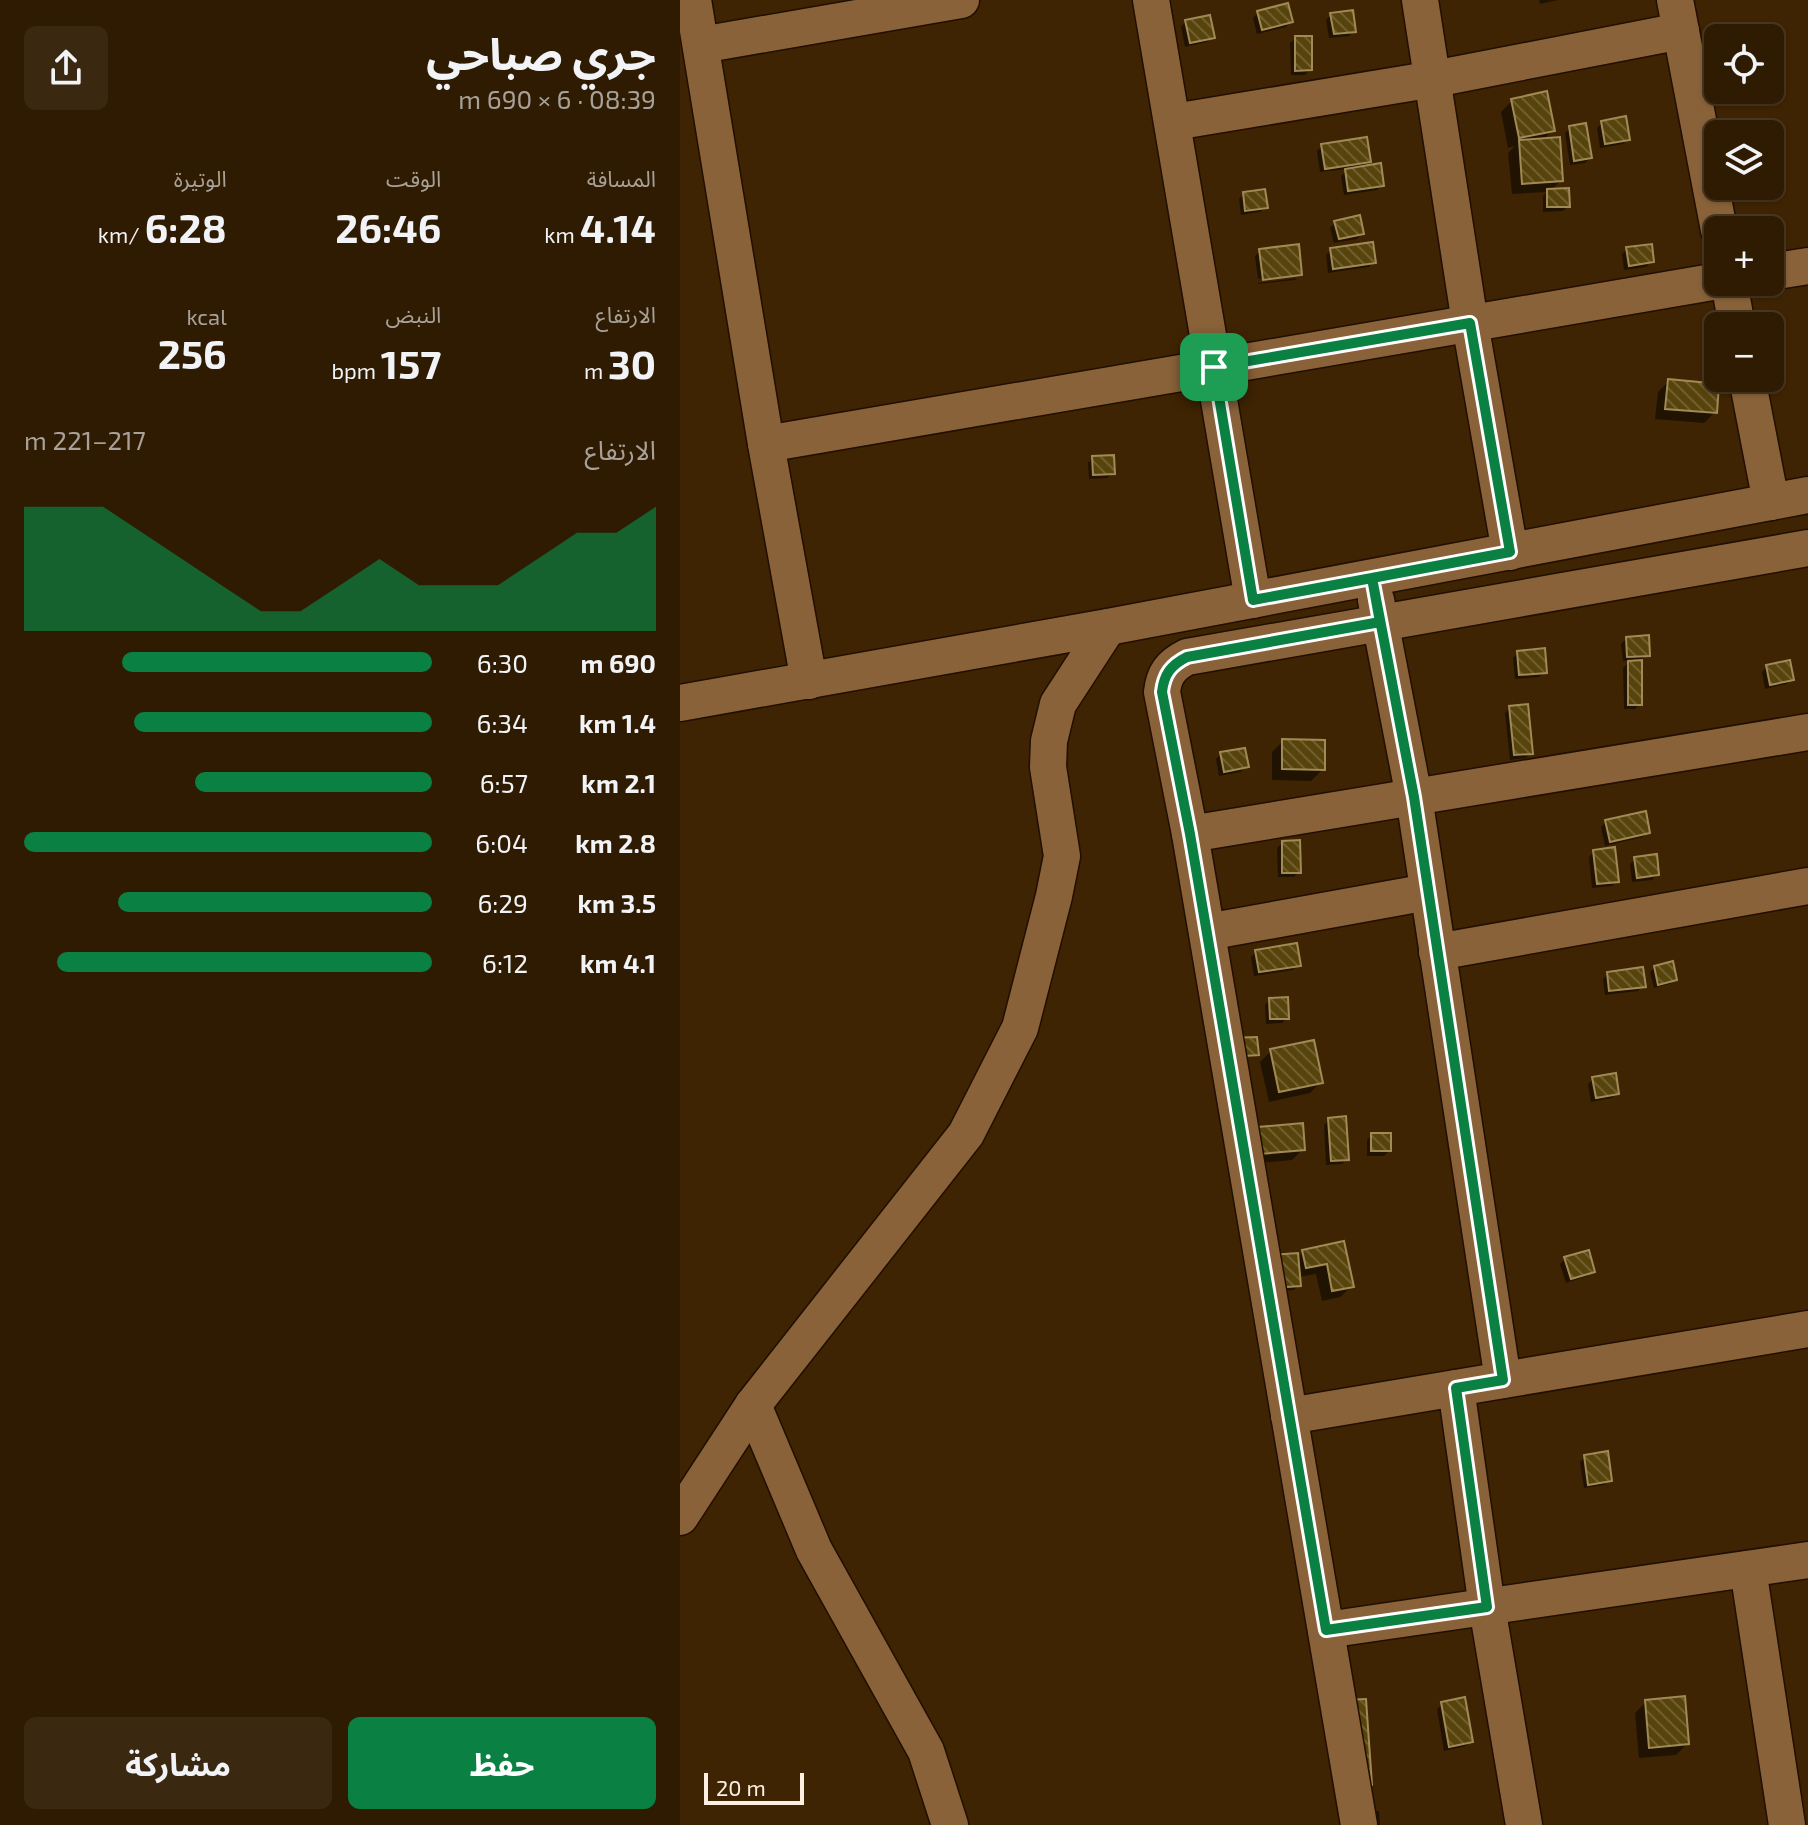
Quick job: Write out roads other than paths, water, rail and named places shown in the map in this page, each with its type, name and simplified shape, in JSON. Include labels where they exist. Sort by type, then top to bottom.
[{"type":"street","points":[[693,0],[766,444],[809,681]]},
{"type":"street","points":[[701,45],[961,0]]},
{"type":"street","points":[[1151,0],[1253,600]]},
{"type":"street","points":[[1420,0],[1470,323],[1510,552]]},
{"type":"street","points":[[1174,122],[1434,79],[1678,16],[1716,216]]},
{"type":"street","points":[[1784,270],[1808,266]]},
{"type":"street","points":[[766,444],[1704,283]]},
{"type":"street","points":[[1750,392],[1771,502]]},
{"type":"street","points":[[680,703],[1108,627],[1808,495]]},
{"type":"street","points":[[1359,1825],[1190,834],[1162,692],[1168,671],[1176,662],[1187,657],[1808,548]]},
{"type":"street","points":[[1372,578],[1414,797],[1503,1380]]},
{"type":"street","points":[[680,1517],[753,1405],[966,1134],[1020,1028],[1062,856],[1048,767],[1049,741],[1058,704],[1108,627]]},
{"type":"street","points":[[1190,834],[1808,732]]},
{"type":"street","points":[[1437,952],[1808,886]]},
{"type":"street","points":[[1207,932],[1428,892]]},
{"type":"street","points":[[1289,1416],[1808,1329]]},
{"type":"street","points":[[1456,1388],[1487,1607],[1524,1825]]},
{"type":"street","points":[[753,1405],[814,1550],[926,1751],[950,1825]]},
{"type":"street","points":[[1326,1630],[1808,1560]]},
{"type":"street","points":[[1748,1569],[1787,1825]]}]
